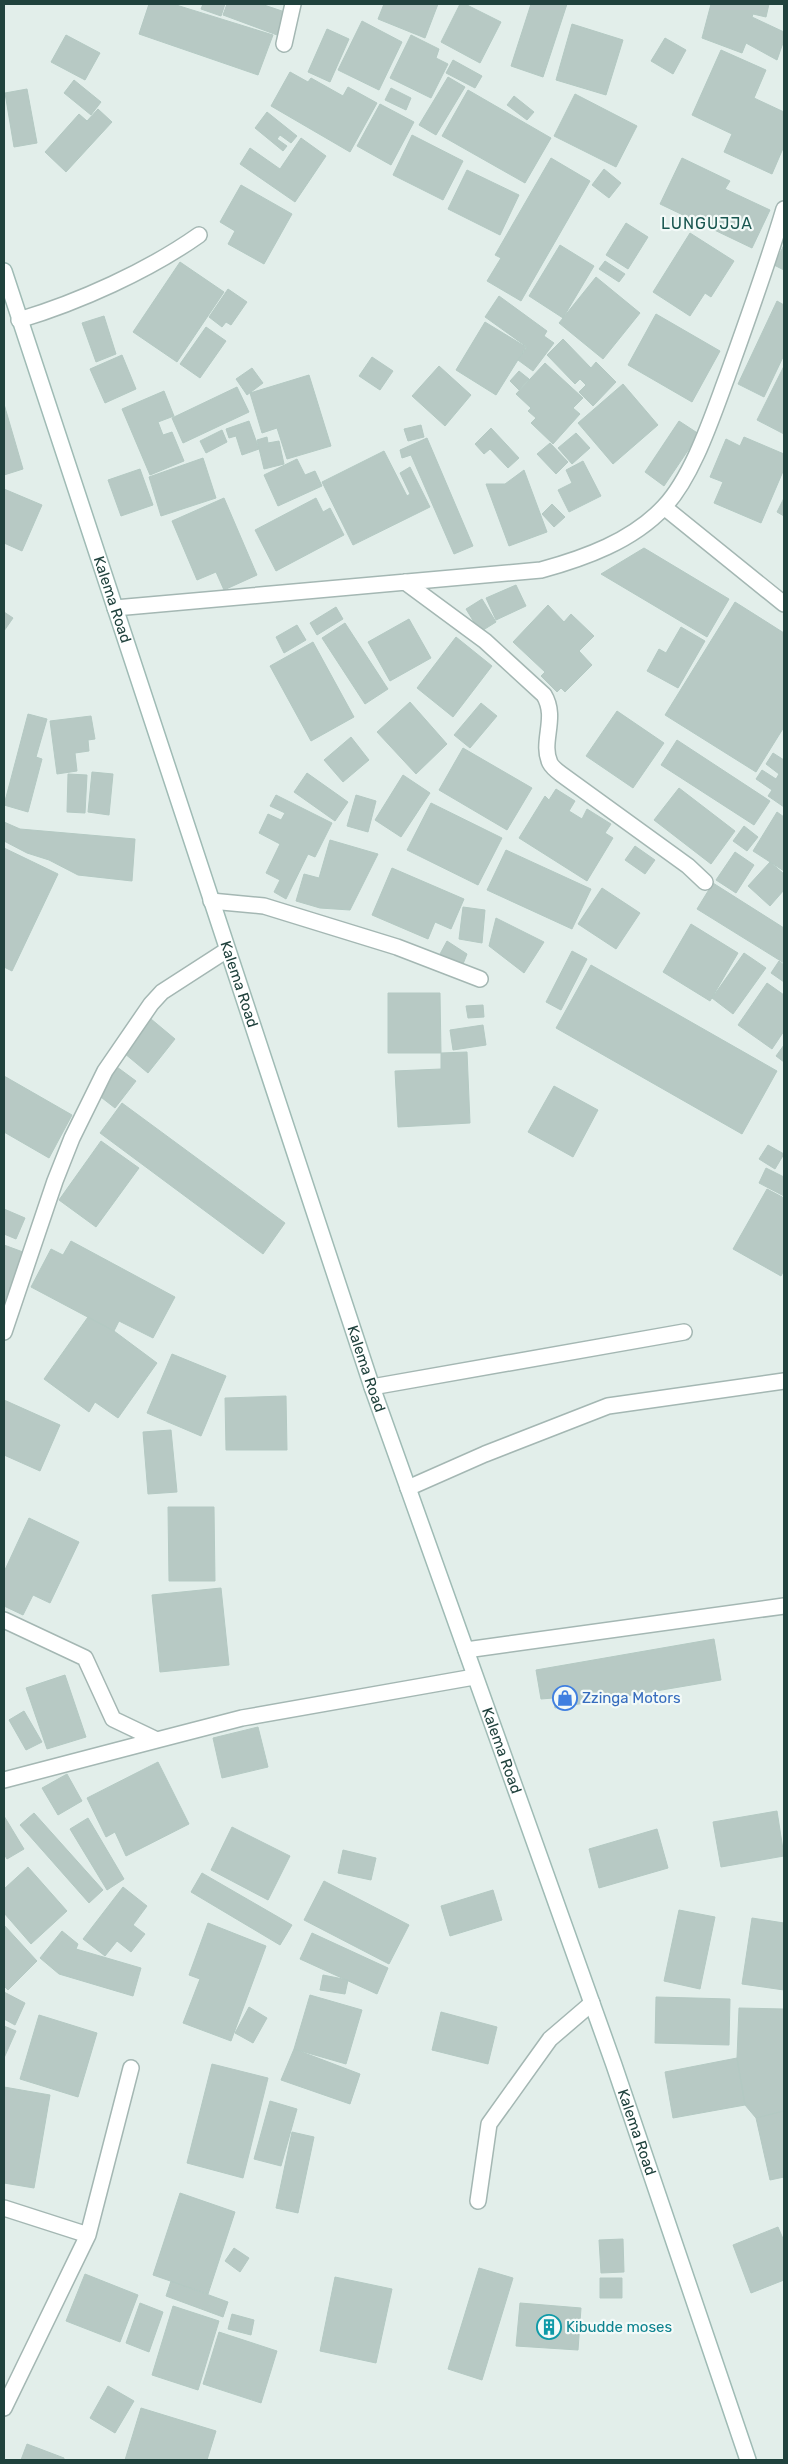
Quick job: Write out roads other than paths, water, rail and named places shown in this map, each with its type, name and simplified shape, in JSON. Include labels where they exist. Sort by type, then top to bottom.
[{"type":"street","points":[[284,44],[293,4]]},
{"type":"street","points":[[115,608],[541,570],[606,548],[630,534],[664,507],[681,484],[708,429],[759,290],[784,209]]},
{"type":"street","points":[[19,320],[68,304],[172,254],[199,235]]},
{"type":"street","name":"Kalema Road","points":[[4,271],[372,1387],[592,2003],[748,2460]]},
{"type":"street","points":[[664,507],[784,604]]},
{"type":"street","points":[[404,582],[485,641],[544,695],[549,707],[548,755],[550,763],[561,774],[688,866],[705,882]]},
{"type":"street","points":[[211,901],[264,906],[397,947],[480,979]]},
{"type":"street","points":[[4,1332],[55,1181],[72,1138],[105,1071],[151,1004],[162,992],[227,950]]},
{"type":"street","points":[[372,1387],[684,1332]]},
{"type":"street","points":[[408,1488],[485,1454],[608,1406],[784,1381]]},
{"type":"street","points":[[466,1650],[784,1606]]},
{"type":"street","points":[[4,1620],[85,1658],[113,1719],[157,1740]]},
{"type":"street","points":[[4,1780],[242,1718],[474,1677]]},
{"type":"street","points":[[478,2201],[489,2124],[550,2039],[592,2003]]},
{"type":"street","points":[[4,2408],[88,2235],[131,2068]]},
{"type":"street","points":[[4,2208],[88,2235]]},
{"type":"place","name":"Zzinga Motors","points":[[565,1698]]},
{"type":"place","name":"Kibudde moses","points":[[549,2327]]},
{"type":"district","name":"LUNGUJJA","points":[[707,223]]}]
